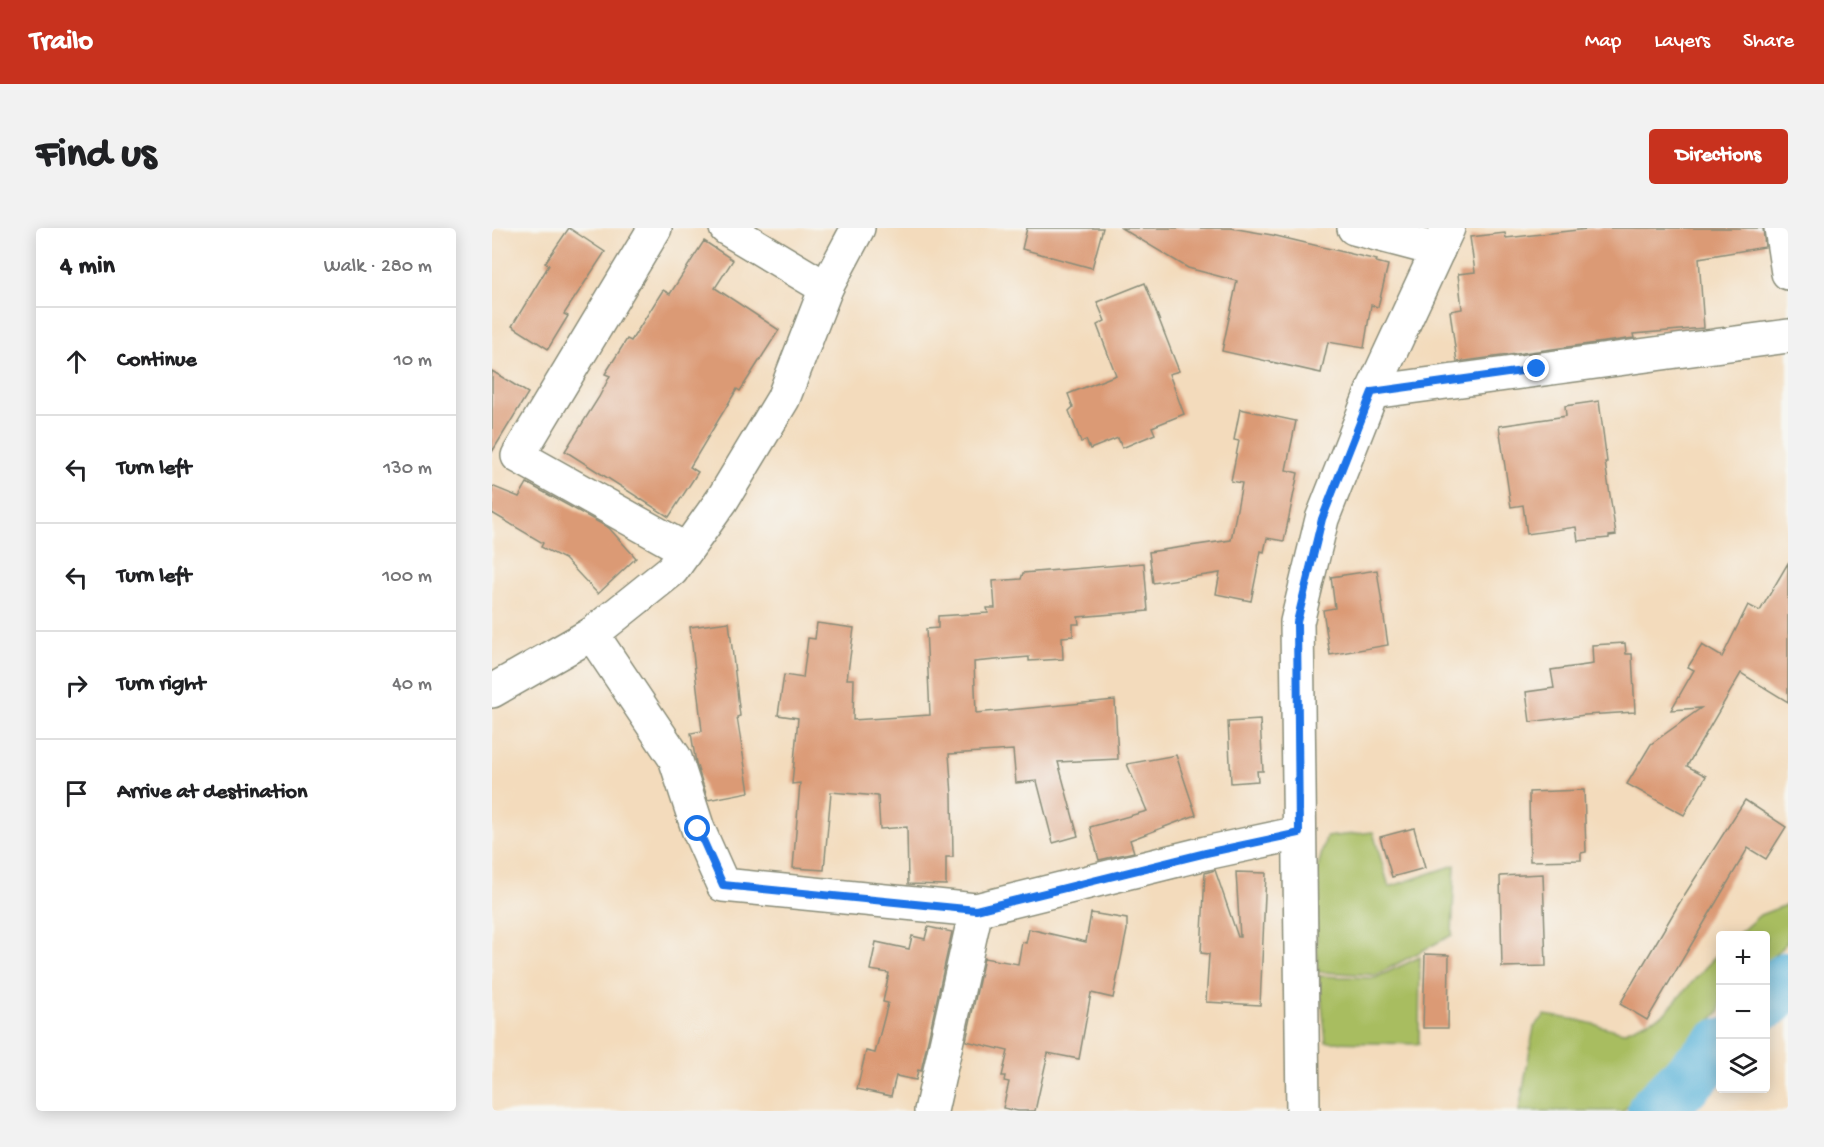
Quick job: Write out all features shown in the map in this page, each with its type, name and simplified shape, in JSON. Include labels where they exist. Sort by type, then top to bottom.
[{"type":"street","points":[[655,228],[518,456],[686,550]]},
{"type":"street","points":[[726,228],[826,288]]},
{"type":"street","points":[[492,691],[592,634],[672,570],[722,500],[783,399],[826,288],[858,228]]},
{"type":"street","points":[[1303,1111],[1297,622],[1322,519],[1372,392],[1443,239],[1354,228]]},
{"type":"street","points":[[1781,228],[1788,273]]},
{"type":"street","points":[[1372,392],[1788,336]]},
{"type":"street","points":[[592,634],[675,758],[698,829],[723,885],[976,910],[1206,853],[1299,833]]},
{"type":"street","points":[[931,1111],[976,910]]},
{"type":"green space","points":[[1373,832],[1389,887],[1455,865],[1452,935],[1376,975],[1318,972],[1314,882],[1326,837]]},
{"type":"green space","points":[[1788,904],[1788,941],[1770,960],[1770,931],[1742,931],[1760,915]]},
{"type":"green space","points":[[1716,956],[1716,1015],[1623,1111],[1519,1111],[1534,1027],[1545,1015],[1578,1020],[1623,1032],[1664,1014]]},
{"type":"green space","points":[[1420,957],[1419,1044],[1326,1042],[1319,976],[1375,978]]},
{"type":"building","points":[[569,228],[605,252],[564,314],[568,316],[548,349],[512,326],[549,265],[545,263]]},
{"type":"building","points":[[1027,228],[1103,228],[1092,268],[1022,249]]},
{"type":"building","points":[[1121,228],[1231,228],[1272,235],[1377,260],[1376,262],[1388,265],[1378,307],[1371,305],[1364,348],[1328,342],[1321,373],[1222,351],[1237,281],[1188,268]]},
{"type":"building","points":[[1596,228],[1763,228],[1765,247],[1699,258],[1704,328],[1633,334],[1634,338],[1457,362],[1450,311],[1462,309],[1458,274],[1475,272],[1470,237],[1505,233],[1506,238]]},
{"type":"building","points":[[704,241],[733,260],[715,288],[779,330],[740,391],[737,389],[690,467],[698,472],[669,517],[565,451],[599,397],[610,376],[605,374],[627,339],[631,341],[663,290],[670,294]]},
{"type":"building","points":[[1145,283],[1179,371],[1169,374],[1184,414],[1152,427],[1155,434],[1122,448],[1118,438],[1090,449],[1086,440],[1081,442],[1069,411],[1073,407],[1068,394],[1116,375],[1097,325],[1105,321],[1097,302]]},
{"type":"building","points":[[492,371],[528,393],[492,452]]},
{"type":"building","points":[[1599,401],[1616,535],[1609,536],[1609,538],[1578,541],[1576,527],[1527,534],[1523,505],[1511,507],[1499,426],[1566,416],[1565,406]]},
{"type":"building","points":[[1240,409],[1296,421],[1286,470],[1298,473],[1284,541],[1267,538],[1264,552],[1261,551],[1251,601],[1216,594],[1220,573],[1153,583],[1149,552],[1231,540],[1242,483],[1231,481],[1239,441],[1234,440]]},
{"type":"building","points":[[527,483],[609,528],[636,558],[598,594],[565,559],[541,547],[543,543],[492,513],[492,486],[519,497]]},
{"type":"building","points":[[1144,563],[1148,611],[1078,617],[1079,624],[1073,624],[1073,636],[1062,637],[1063,659],[1029,661],[1029,657],[974,662],[976,713],[1115,700],[1118,759],[1058,762],[1078,836],[1053,843],[1037,781],[1016,783],[1013,750],[949,754],[953,857],[946,857],[946,885],[908,884],[907,827],[880,829],[878,796],[831,792],[824,870],[793,868],[800,783],[792,784],[798,718],[778,715],[784,675],[803,678],[808,638],[815,639],[817,623],[854,628],[847,679],[854,679],[853,720],[930,715],[926,629],[938,628],[938,616],[988,613],[987,608],[995,608],[993,581],[1021,579],[1023,573]]},
{"type":"building","points":[[1788,563],[1788,702],[1741,673],[1687,766],[1706,776],[1684,815],[1627,784],[1651,744],[1701,708],[1671,710],[1694,670],[1688,667],[1702,645],[1722,657],[1748,605],[1760,611]]},
{"type":"building","points":[[1377,570],[1388,645],[1330,655],[1323,610],[1335,608],[1331,577]]},
{"type":"building","points":[[729,622],[740,716],[737,717],[749,792],[708,800],[696,763],[691,733],[702,731],[690,627]]},
{"type":"building","points":[[1625,643],[1626,654],[1632,654],[1635,712],[1530,722],[1526,692],[1554,688],[1551,670],[1593,664],[1592,645]]},
{"type":"building","points":[[1260,720],[1263,771],[1257,771],[1258,781],[1231,783],[1228,722]]},
{"type":"building","points":[[1176,755],[1196,815],[1130,840],[1134,852],[1099,860],[1090,827],[1147,811],[1127,764]]},
{"type":"building","points":[[1584,790],[1586,852],[1581,853],[1581,860],[1530,861],[1529,792]]},
{"type":"building","points":[[1745,800],[1786,827],[1766,859],[1748,848],[1647,1020],[1620,1004],[1680,902]]},
{"type":"building","points":[[1414,828],[1425,868],[1392,877],[1380,837]]},
{"type":"building","points":[[1215,870],[1238,937],[1240,937],[1236,872],[1266,873],[1260,1005],[1206,1002],[1209,954],[1201,953],[1205,873]]},
{"type":"building","points":[[1543,874],[1546,966],[1502,967],[1500,876]]},
{"type":"building","points":[[1091,913],[1127,919],[1127,930],[1113,998],[1091,993],[1079,1059],[1048,1053],[1035,1111],[1003,1108],[1009,1082],[1004,1081],[1005,1076],[1002,1076],[1008,1051],[966,1041],[984,958],[1018,964],[1022,942],[1026,943],[1029,929],[1086,942]]},
{"type":"building","points":[[928,927],[952,932],[921,1071],[918,1070],[916,1080],[896,1076],[891,1096],[857,1089],[866,1051],[875,1053],[888,1003],[883,1002],[889,973],[870,970],[876,942],[909,949],[912,936],[925,939]]},
{"type":"building","points":[[1425,954],[1449,955],[1448,1028],[1423,1028]]},
{"type":"waterway","points":[[1770,997],[1788,979]]},
{"type":"waterway","points":[[1655,1111],[1716,1050]]},
{"type":"route","points":[[698,829],[723,885],[976,910],[1206,853],[1299,833],[1297,622],[1322,519],[1372,392],[1537,369]]}]
